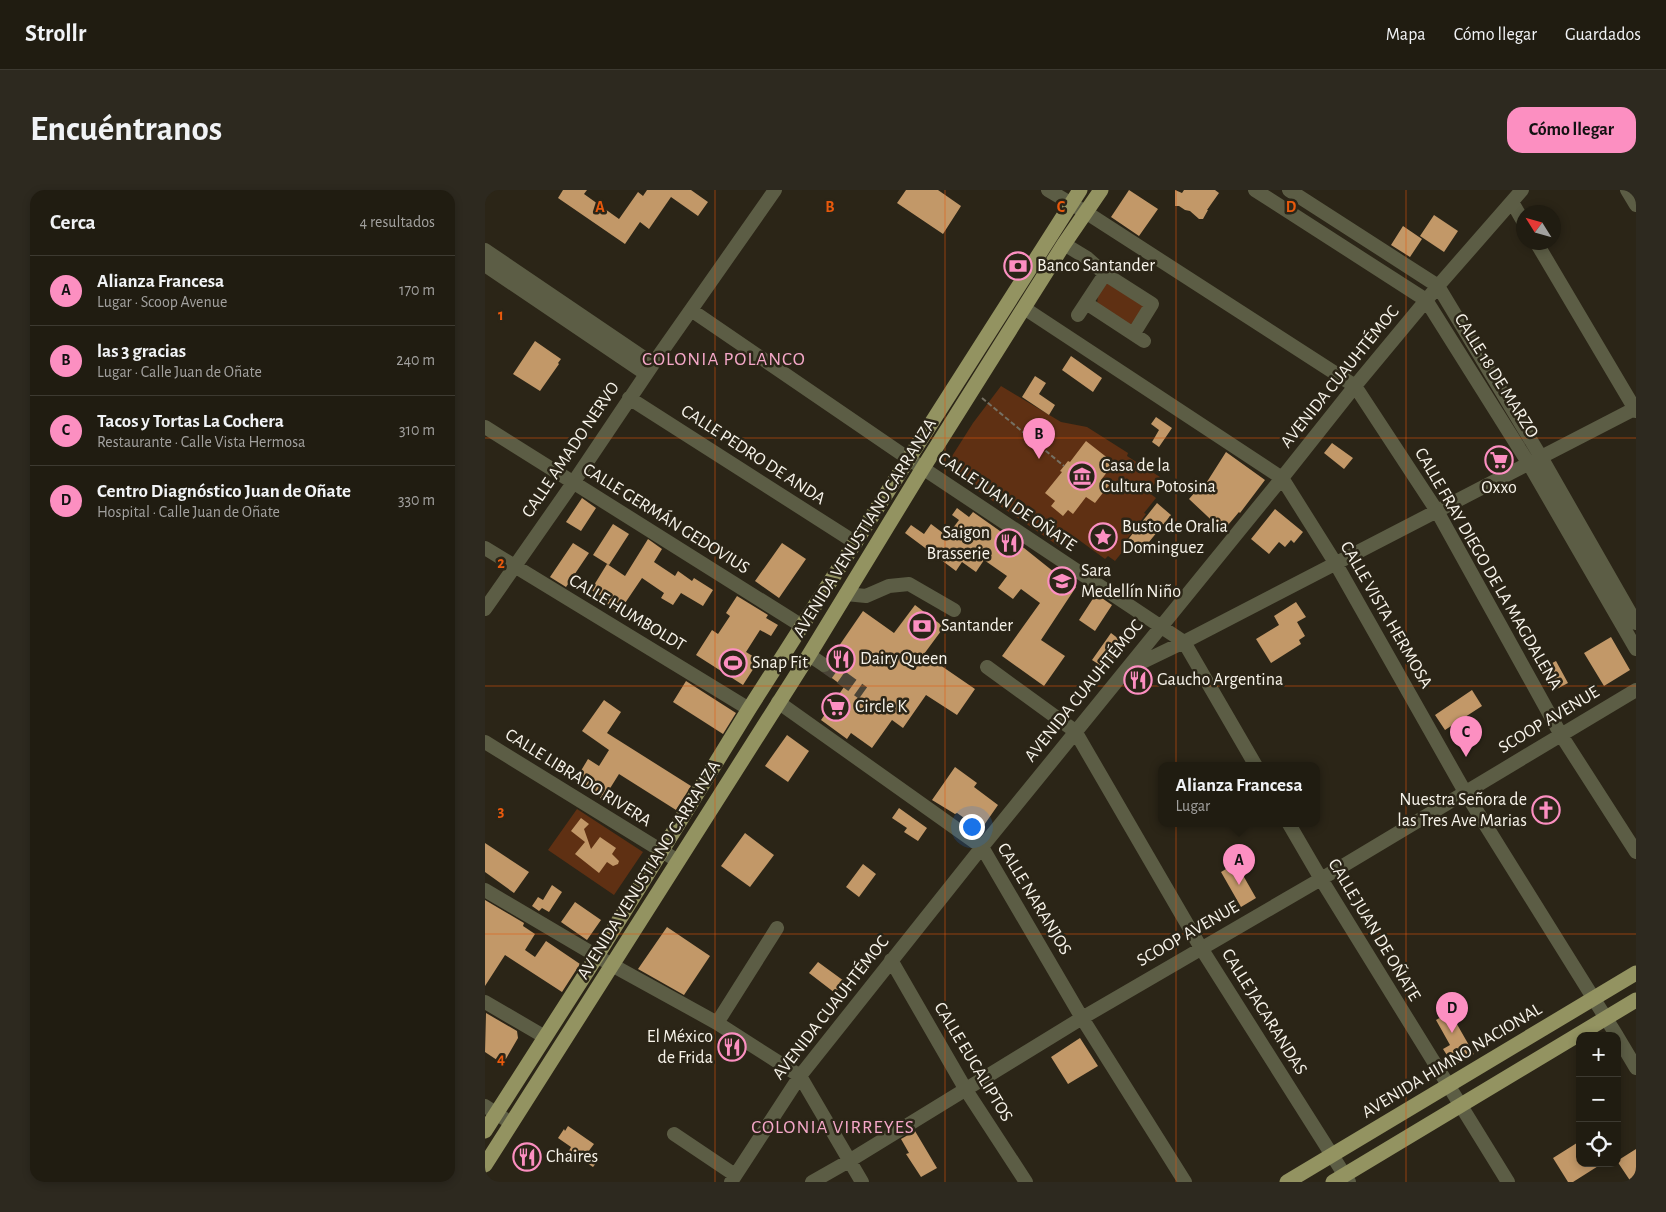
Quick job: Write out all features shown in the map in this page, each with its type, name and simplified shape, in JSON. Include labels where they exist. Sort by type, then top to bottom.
[{"type":"main road","name":"AVENIDA VENUSTIANO CARRANZA","points":[[485,1131],[491,1110],[545,1037],[597,956],[749,709],[1080,190]]},
{"type":"main road","name":"AVENIDA VENUSTIANO CARRANZA","points":[[485,1165],[809,654],[1064,244],[1101,190]]},
{"type":"main road","name":"AVENIDA HIMNO NACIONAL","points":[[1287,1182],[1636,973]]},
{"type":"main road","points":[[1342,1180],[1460,1105],[1636,1000]]},
{"type":"street","name":"CALLE AMADO NERVO","points":[[485,608],[775,190]]},
{"type":"street","name":"CALLE FRAY DIEGO DE LA MAGDALENA","points":[[1048,190],[1087,213],[1355,386],[1437,511],[1561,735],[1636,852]]},
{"type":"street","name":"CALLE 18 DE MARZO","points":[[1255,190],[1426,300],[1535,460],[1636,623]]},
{"type":"street","name":"CALLE 18 DE MARZO","points":[[1289,190],[1437,286],[1535,460],[1636,649]]},
{"type":"street","name":"AVENIDA CUAUHTÉMOC","points":[[733,1178],[800,1076],[982,846],[1437,286],[1522,190]]},
{"type":"street","points":[[1627,190],[1636,205]]},
{"type":"street","points":[[1512,202],[1516,209]]},
{"type":"street","points":[[1064,244],[1087,258],[1105,274],[1152,304],[1139,337],[1082,309],[1105,274]]},
{"type":"street","points":[[485,250],[649,369]]},
{"type":"street","points":[[1125,670],[1184,642],[1636,409],[1541,250]]},
{"type":"street","points":[[485,265],[649,369]]},
{"type":"street","name":"CALLE VISTA HERMOSA","points":[[1024,308],[1282,478],[1336,564],[1465,792],[1615,1032]]},
{"type":"street","name":"CALLE JUAN DE OÑATE","points":[[691,310],[909,459],[1184,642],[1254,762]]},
{"type":"street","name":"CALLE PEDRO DE ANDA","points":[[629,398],[856,543]]},
{"type":"street","name":"CALLE GERMÁN GEDOVIUS","points":[[485,427],[803,626]]},
{"type":"street","name":"CALLE HUMBOLDT","points":[[485,548],[749,709]]},
{"type":"street","points":[[846,594],[866,596],[889,586],[909,584],[954,610]]},
{"type":"street","points":[[809,654],[824,665]]},
{"type":"street","points":[[987,667],[1075,731]]},
{"type":"street","name":"SCOOP AVENUE","points":[[812,1182],[1082,1018],[1321,879],[1636,690]]},
{"type":"street","name":"CALLE NARANJOS","points":[[778,702],[982,846],[1082,1018],[1185,1182]]},
{"type":"street","name":"CALLE JACARANDAS","points":[[1075,731],[1201,948],[1331,1155],[1342,1180]]},
{"type":"street","name":"CALLE LIBRADO RIVERA","points":[[485,742],[678,861]]},
{"type":"street","name":"CALLE JUAN DE OÑATE","points":[[1291,827],[1508,1182]]},
{"type":"street","points":[[485,890],[612,965],[717,1023],[800,1076],[862,1182]]},
{"type":"street","points":[[717,1023],[777,928]]},
{"type":"street","name":"CALLE EUCALIPTOS","points":[[891,960],[966,1090],[1025,1182]]},
{"type":"street","points":[[485,1002],[545,1037]]},
{"type":"street","name":"CALLE VISTA HERMOSA","points":[[1621,1043],[1636,1068]]},
{"type":"street","points":[[491,1110],[511,1123]]},
{"type":"street","points":[[674,1134],[733,1178]]},
{"type":"path","points":[[973,389],[1064,466]]},
{"type":"shaded area","points":[[1107,283],[1145,306],[1130,326],[1097,304],[1098,295]]},
{"type":"shaded area","points":[[1001,386],[1061,422],[1087,427],[1128,453],[1127,456],[1160,477],[1148,492],[1156,498],[1124,543],[1127,546],[1115,561],[1108,556],[1105,559],[1079,540],[1076,542],[1072,539],[1067,545],[1064,543],[1060,547],[949,471],[950,467],[947,464],[973,423]]},
{"type":"shaded area","points":[[577,809],[643,852],[614,895],[548,850]]},
{"type":"building","points":[[563,190],[587,190],[584,194],[619,219],[638,192],[643,196],[647,190],[691,190],[708,202],[698,216],[671,197],[649,229],[640,222],[625,244],[558,198]]},
{"type":"building","points":[[906,190],[938,190],[961,206],[943,234],[897,203]]},
{"type":"building","points":[[1129,190],[1158,209],[1139,236],[1111,217]]},
{"type":"building","points":[[1175,190],[1182,193],[1184,190],[1215,190],[1219,193],[1203,219],[1199,219],[1190,211],[1175,206]]},
{"type":"building","points":[[1434,215],[1458,231],[1444,252],[1420,236]]},
{"type":"building","points":[[1403,226],[1422,239],[1410,257],[1391,245]]},
{"type":"building","points":[[535,341],[561,359],[540,391],[513,374]]},
{"type":"building","points":[[1071,356],[1102,378],[1093,392],[1062,370]]},
{"type":"building","points":[[1035,376],[1046,383],[1039,394],[1055,405],[1049,415],[1022,397]]},
{"type":"building","points":[[1156,417],[1172,428],[1159,447],[1152,442],[1159,430],[1151,424]]},
{"type":"building","name":"Casa de la Cultura Potosina","points":[[1086,441],[1114,463],[1101,480],[1109,485],[1095,503],[1086,497],[1073,514],[1068,510],[1063,516],[1051,506],[1055,501],[1045,493],[1062,472],[1060,471],[1068,461],[1070,462]]},
{"type":"building","points":[[1332,443],[1353,458],[1344,469],[1324,453]]},
{"type":"building","points":[[1226,452],[1265,480],[1240,513],[1223,531],[1189,499],[1203,483],[1205,485]]},
{"type":"building","points":[[582,498],[596,508],[581,531],[566,522]]},
{"type":"building","points":[[1157,503],[1171,515],[1140,553],[1126,542]]},
{"type":"building","points":[[957,508],[969,517],[973,512],[1076,587],[1041,640],[1065,656],[1044,686],[1002,656],[1040,603],[1021,589],[1013,599],[998,588],[1007,576],[984,560],[976,572],[962,562],[956,571],[905,533],[911,525],[924,534],[931,524],[947,536],[959,520],[952,515]]},
{"type":"building","points":[[1275,509],[1303,532],[1294,543],[1291,540],[1285,547],[1279,542],[1269,554],[1251,539]]},
{"type":"building","points":[[613,524],[629,534],[609,565],[593,555]]},
{"type":"building","points":[[648,539],[662,549],[654,562],[675,576],[678,571],[692,581],[694,578],[713,590],[703,606],[681,593],[673,605],[661,598],[664,593],[642,578],[619,612],[607,604],[609,601],[591,590],[607,564],[625,576]]},
{"type":"building","points":[[573,543],[589,553],[566,587],[550,577]]},
{"type":"building","points":[[782,543],[806,559],[779,598],[755,581]]},
{"type":"building","points":[[1096,594],[1112,605],[1095,631],[1079,620]]},
{"type":"building","points":[[737,596],[768,615],[766,618],[778,625],[771,636],[760,630],[746,652],[759,660],[743,685],[696,655],[712,630],[718,634],[730,616],[726,613]]},
{"type":"building","points":[[1296,602],[1306,617],[1297,622],[1305,636],[1299,640],[1301,644],[1271,663],[1256,639],[1279,625],[1274,616]]},
{"type":"building","points":[[915,605],[944,627],[924,654],[975,689],[957,715],[926,695],[903,728],[892,720],[872,748],[851,733],[847,739],[821,720],[844,687],[825,673],[833,665],[830,659],[863,611],[894,633]]},
{"type":"building","points":[[1111,633],[1124,643],[1106,669],[1092,660]]},
{"type":"building","points":[[1611,637],[1630,670],[1604,686],[1584,653]]},
{"type":"building","points":[[1556,661],[1568,683],[1553,691],[1541,669]]},
{"type":"building","points":[[686,681],[736,713],[723,734],[673,702]]},
{"type":"building","points":[[1472,690],[1482,706],[1445,730],[1435,715]]},
{"type":"building","points":[[604,700],[621,712],[607,733],[691,786],[676,810],[619,774],[609,790],[615,794],[609,804],[600,798],[602,795],[576,779],[588,759],[599,766],[609,750],[582,731]]},
{"type":"building","points":[[787,735],[809,751],[788,782],[765,766]]},
{"type":"building","points":[[955,767],[977,783],[974,787],[998,805],[982,828],[932,800]]},
{"type":"building","points":[[899,808],[927,828],[918,841],[904,832],[907,828],[892,818]]},
{"type":"building","points":[[581,818],[589,824],[584,829],[591,849],[600,837],[616,848],[612,854],[619,861],[618,864],[613,866],[607,862],[599,873],[575,854],[585,842],[571,831]]},
{"type":"building","points":[[745,833],[774,855],[750,887],[721,866]]},
{"type":"building","points":[[485,843],[529,872],[514,893],[485,872]]},
{"type":"building","points":[[1236,863],[1256,898],[1241,907],[1221,872]]},
{"type":"building","points":[[863,864],[876,874],[859,897],[846,887]]},
{"type":"building","points":[[552,885],[562,892],[549,912],[542,908],[539,911],[532,906],[538,897],[543,900]]},
{"type":"building","points":[[485,900],[524,923],[523,926],[535,934],[525,950],[535,957],[546,941],[580,964],[562,992],[505,955],[485,986]]},
{"type":"building","points":[[575,902],[601,920],[587,940],[561,922]]},
{"type":"building","points":[[667,927],[710,956],[684,995],[638,969]]},
{"type":"building","points":[[818,962],[844,981],[835,993],[809,973]]},
{"type":"building","points":[[1450,1012],[1474,1054],[1458,1063],[1450,1060],[1443,1049],[1450,1045],[1436,1020]]},
{"type":"building","points":[[486,1013],[517,1031],[518,1038],[503,1064],[485,1052]]},
{"type":"building","points":[[1080,1038],[1098,1066],[1068,1084],[1051,1057]]},
{"type":"building","points":[[568,1126],[594,1144],[588,1152],[599,1159],[593,1167],[569,1151],[571,1147],[558,1138]]},
{"type":"building","points":[[915,1131],[937,1168],[921,1177],[906,1154],[909,1153],[901,1139]]},
{"type":"building","points":[[1576,1144],[1576,1167],[1597,1167],[1573,1182],[1568,1182],[1553,1158]]},
{"type":"building","points":[[1636,1149],[1636,1182],[1631,1182],[1621,1167],[1621,1158]]},
{"type":"tunnel","points":[[824,665],[863,693]]},
{"type":"place","name":"Banco Santander","points":[[1018,266]]},
{"type":"place","name":"las 3 gracias","points":[[1039,459]]},
{"type":"place","name":"Oxxo","points":[[1499,460]]},
{"type":"place","name":"Casa de la Cultura Potosina","points":[[1082,476]]},
{"type":"place","name":"Busto de Oralia Dominguez","points":[[1103,537]]},
{"type":"place","name":"Saigon Brasserie","points":[[1009,543]]},
{"type":"place","name":"Sara Medellín Niño","points":[[1062,581]]},
{"type":"place","name":"Santander","points":[[922,626]]},
{"type":"place","name":"Dairy Queen","points":[[841,659]]},
{"type":"place","name":"Snap Fit","points":[[733,663]]},
{"type":"place","name":"Gaucho Argentina","points":[[1138,680]]},
{"type":"place","name":"Circle K","points":[[836,707]]},
{"type":"place","name":"Tacos y Tortas La Cochera","points":[[1466,757]]},
{"type":"place","name":"Nuestra Señora de las Tres Ave Marias","points":[[1546,810]]},
{"type":"place","name":"Alianza Francesa","points":[[1239,885]]},
{"type":"place","name":"Centro Diagnóstico Juan de Oñate","points":[[1452,1033]]},
{"type":"place","name":"El México de Frida","points":[[732,1047]]},
{"type":"place","name":"Chaires","points":[[527,1157]]},
{"type":"district","name":"COLONIA POLANCO","points":[[724,359]]},
{"type":"district","name":"COLONIA VIRREYES","points":[[833,1127]]}]
